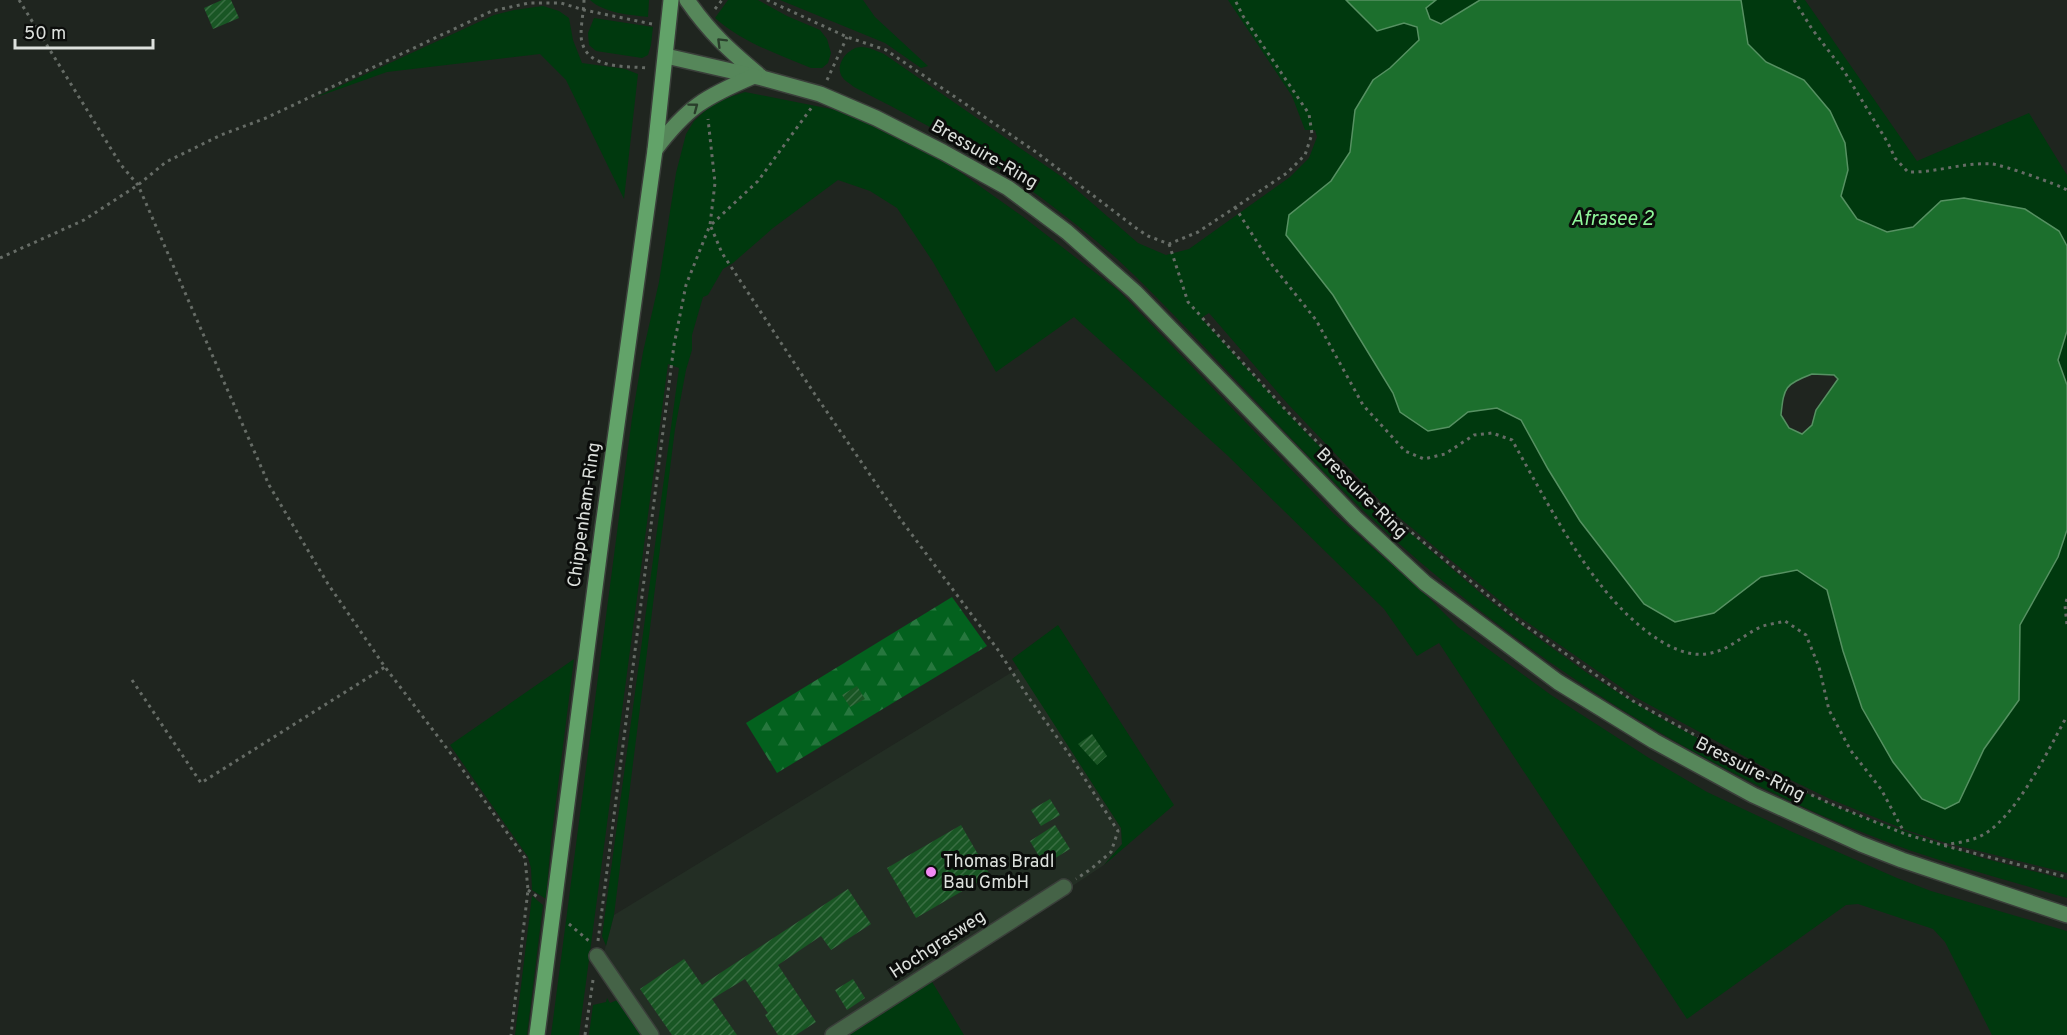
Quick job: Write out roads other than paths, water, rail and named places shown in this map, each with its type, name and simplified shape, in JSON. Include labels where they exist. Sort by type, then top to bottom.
[{"type":"main road","name":"Chippenham-Ring","points":[[537,1035],[603,526],[655,150],[671,0]]},
{"type":"main road","points":[[655,150],[682,117],[698,103],[758,77],[723,45],[703,23],[687,0]]},
{"type":"main road","name":"Bressuire-Ring","points":[[665,63],[758,77],[820,94],[876,118],[1008,188],[1067,232],[1135,292],[1355,518],[1425,583],[1558,682],[1654,741],[1797,817],[1902,860],[2067,915]]},
{"type":"street","name":"Hochgrasweg","points":[[833,1035],[1064,887]]},
{"type":"street","points":[[597,956],[651,1035]]},
{"type":"water","name":"Afrasee 2","points":[[1346,0],[1436,0],[1426,8],[1430,19],[1441,24],[1480,0],[1741,0],[1748,44],[1766,62],[1804,80],[1830,111],[1845,143],[1848,170],[1841,196],[1857,219],[1887,232],[1913,227],[1941,201],[1964,198],[2025,209],[2059,231],[2067,246],[2067,331],[2058,360],[2067,385],[2067,530],[2058,557],[2020,625],[2019,700],[1984,749],[1959,802],[1945,809],[1922,799],[1893,762],[1862,708],[1843,651],[1827,590],[1797,570],[1761,577],[1714,613],[1675,622],[1644,604],[1580,521],[1521,420],[1497,408],[1468,412],[1449,427],[1428,431],[1400,412],[1393,393],[1333,295],[1286,235],[1289,215],[1331,181],[1350,152],[1355,110],[1373,80],[1390,68],[1419,40],[1417,27],[1404,23],[1377,31]],"holes":[[[1812,374],[1834,375],[1838,379],[1816,410],[1812,425],[1802,434],[1789,428],[1781,415],[1787,388]]]},
{"type":"place","name":"Thomas Bradl Bau GmbH","points":[[931,872]]}]
